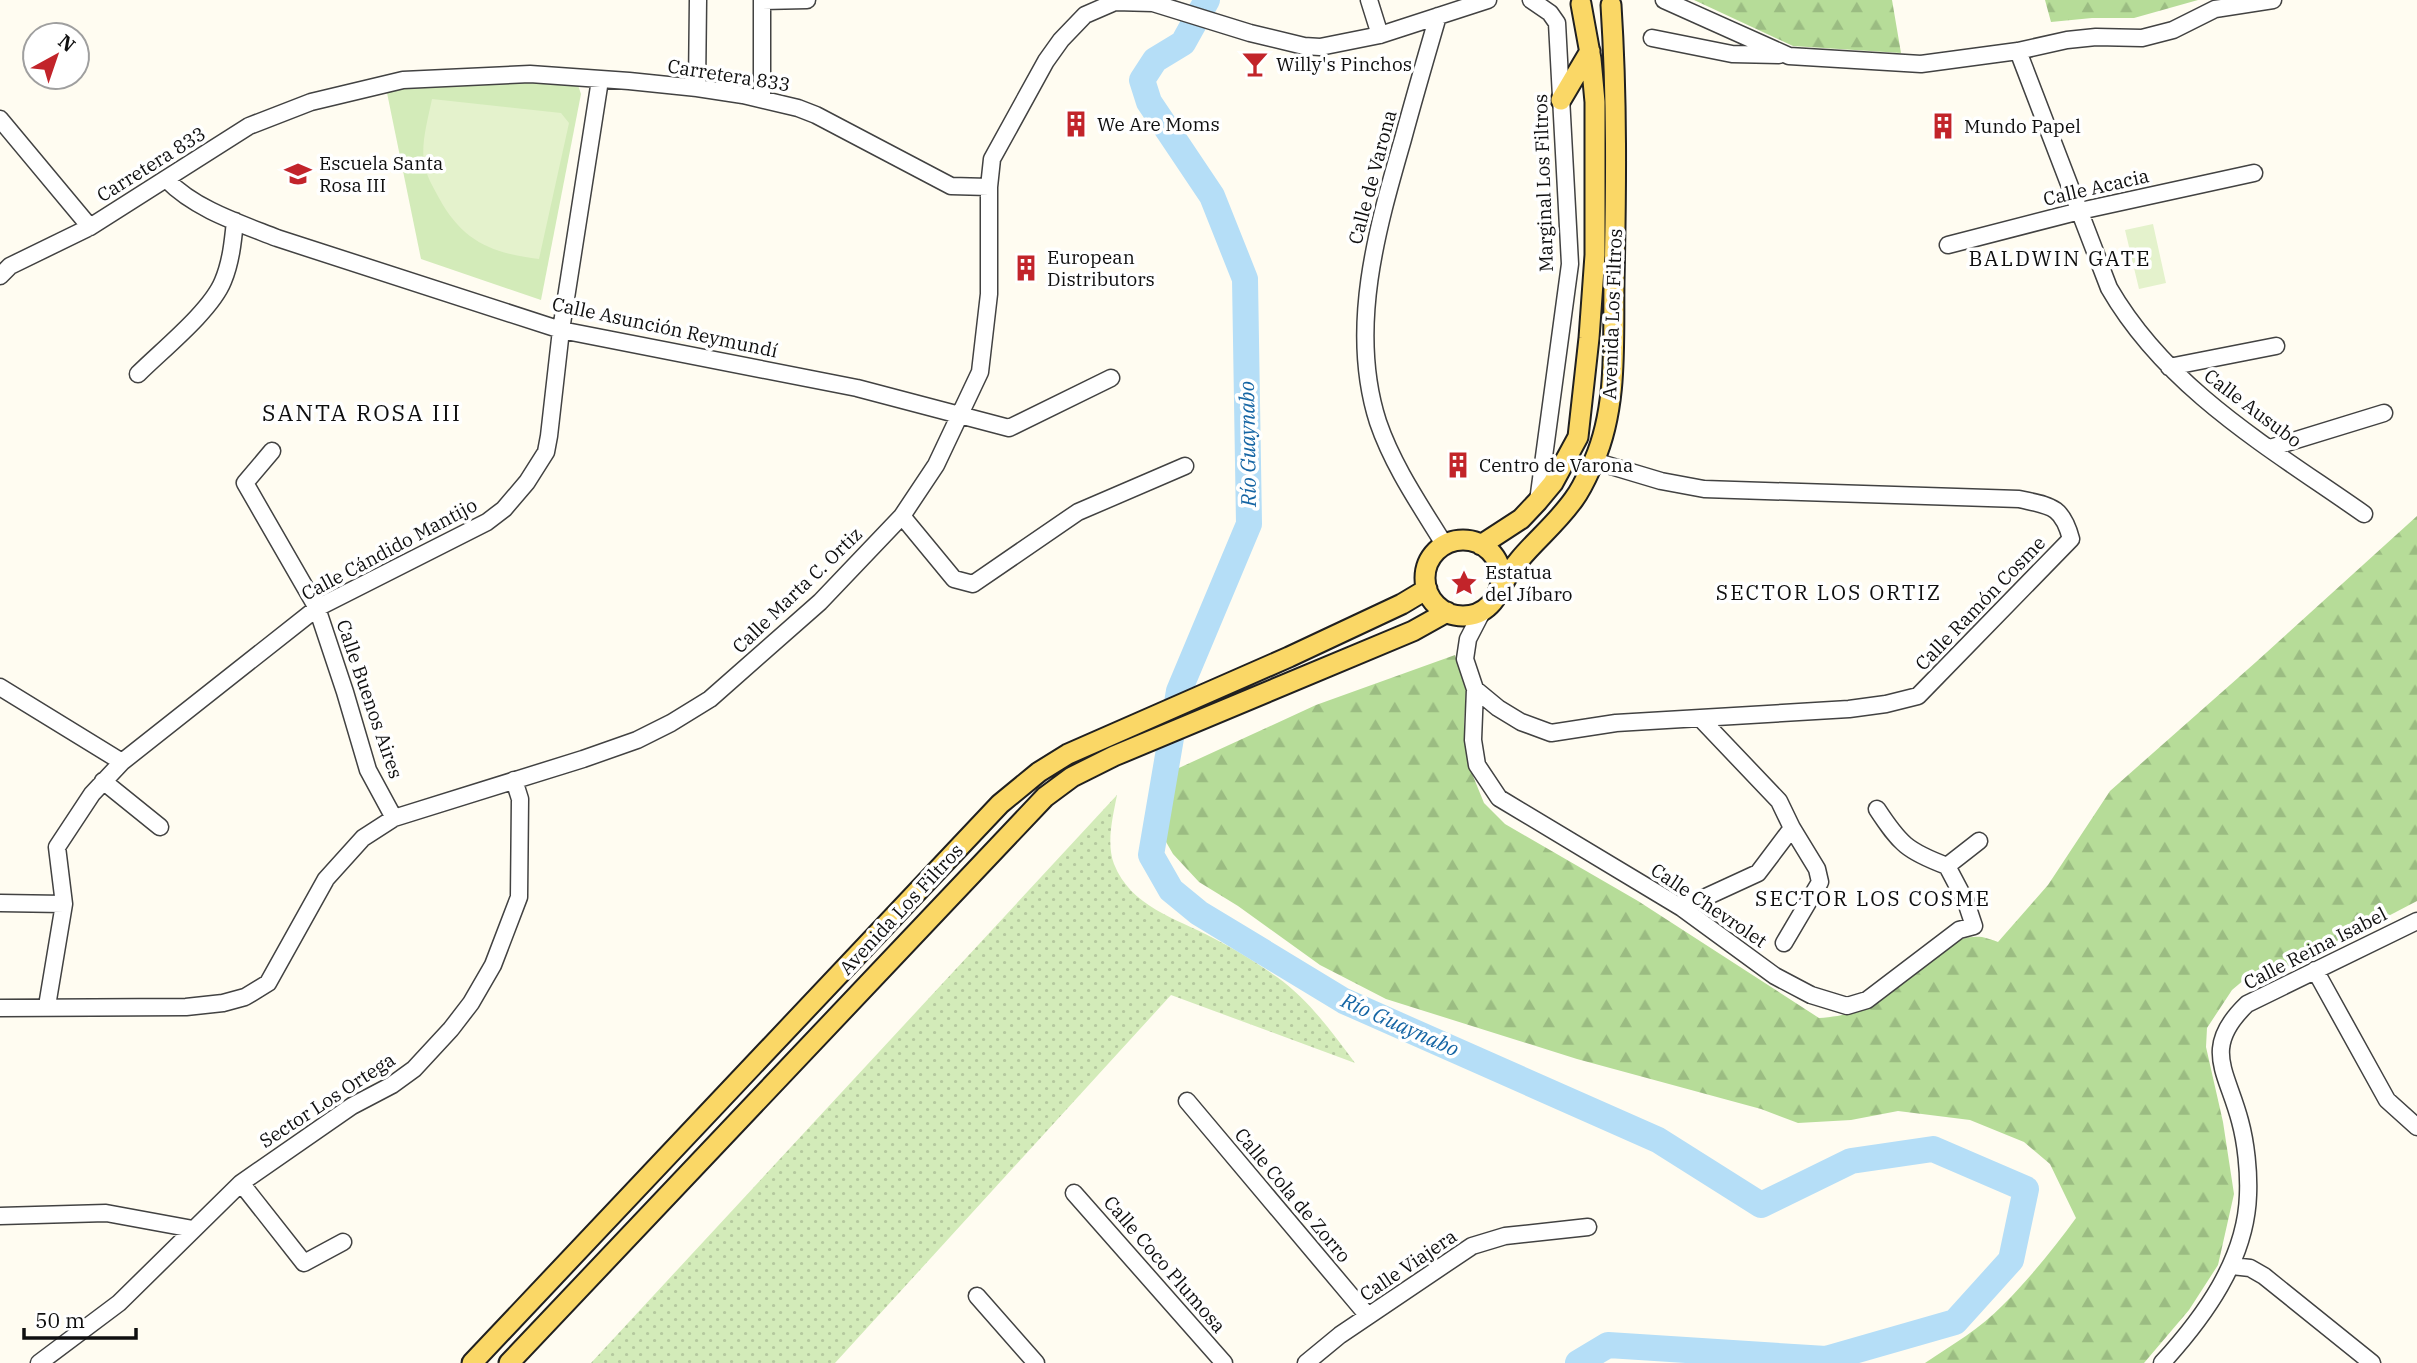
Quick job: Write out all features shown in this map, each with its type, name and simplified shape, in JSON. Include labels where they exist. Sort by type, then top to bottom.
[{"type":"main road","points":[[1578,2],[1596,8],[1616,3]]},
{"type":"main road","name":"Avenida Los Filtros","points":[[1481,544],[1521,519],[1553,484],[1578,437],[1583,410],[1595,255],[1596,127],[1590,51],[1578,2]]},
{"type":"main road","name":"Avenida Los Filtros","points":[[1500,589],[1511,568],[1582,488],[1601,446],[1608,415],[1612,368],[1616,3]]},
{"type":"main road","points":[[1562,100],[1590,51]]},
{"type":"main road","points":[[1459,540],[1481,544],[1497,559],[1501,574],[1500,589],[1493,602],[1482,612],[1463,615],[1439,608],[1429,597],[1425,582],[1426,567],[1433,554],[1444,544],[1459,540]]},
{"type":"main road","name":"Avenida Los Filtros","points":[[472,1363],[1000,804],[1039,772],[1068,754],[1289,657],[1402,604],[1427,589]]},
{"type":"main road","name":"Avenida Los Filtros","points":[[509,1363],[1045,797],[1072,777],[1114,755],[1413,631],[1447,612]]},
{"type":"street","points":[[697,88],[698,0]]},
{"type":"street","points":[[762,99],[762,1],[807,0]]},
{"type":"street","points":[[1369,0],[1380,35]]},
{"type":"street","points":[[989,187],[992,159],[1046,61],[1071,28],[1098,3],[1153,3],[1250,33],[1304,46],[1320,47],[1380,35],[1488,0]]},
{"type":"street","name":"Marginal Los Filtros","points":[[1531,0],[1550,13],[1557,23],[1570,264],[1538,501]]},
{"type":"street","points":[[1664,0],[1710,23],[1789,56]]},
{"type":"street","points":[[1652,38],[1732,54],[1921,64],[2018,51],[2067,40],[2096,37],[2142,38],[2173,30],[2215,9],[2273,0]]},
{"type":"street","name":"Calle de Varona","points":[[1438,16],[1381,215],[1368,294],[1366,358],[1371,396],[1379,424],[1404,479],[1444,544]]},
{"type":"street","name":"Calle Ausubo","points":[[2018,51],[2109,288],[2126,316],[2169,367],[2212,407],[2364,514]]},
{"type":"street","name":"Carretera 833","points":[[0,276],[10,266],[90,227],[249,126],[311,102],[402,80],[530,74],[697,88],[762,99],[816,115],[951,186],[989,187]]},
{"type":"street","name":"Calle Cándido Mantijo","points":[[47,1006],[64,904],[57,848],[80,810],[103,781],[122,762],[317,608],[487,523],[516,496],[546,452],[561,330],[600,80]]},
{"type":"street","points":[[0,119],[90,227]]},
{"type":"street","name":"Calle Acacia","points":[[1948,245],[2080,211],[2254,173]]},
{"type":"street","name":"Calle Asunción Reymundí","points":[[167,180],[181,194],[277,238],[561,330],[857,388],[1009,428],[1111,378]]},
{"type":"street","name":"Calle Marta C. Ortiz","points":[[47,1006],[186,1007],[223,1003],[245,997],[268,984],[313,899],[343,858],[363,838],[394,818],[636,740],[710,699],[842,582],[902,516],[936,465],[980,372],[989,294],[989,187]]},
{"type":"street","points":[[138,374],[208,304],[223,282],[231,256],[235,221]]},
{"type":"street","points":[[2169,367],[2276,346]]},
{"type":"street","points":[[2270,448],[2384,413]]},
{"type":"street","name":"Calle Buenos Aires","points":[[271,451],[245,483],[317,608],[368,771],[394,818]]},
{"type":"street","name":"Calle Ramón Cosme","points":[[1475,689],[1521,722],[1551,733],[1616,723],[1849,709],[1918,696],[2071,539],[2067,522],[2060,512],[2051,506],[2019,499],[1704,489],[1661,481],[1594,461]]},
{"type":"street","points":[[902,516],[954,579],[973,584],[1079,512],[1185,466]]},
{"type":"street","name":"Calle Chevrolet","points":[[1482,612],[1468,639],[1465,659],[1475,689],[1473,740],[1477,765],[1499,798],[1682,908],[1775,976],[1811,995],[1847,1006],[1867,1000],[1959,930],[1975,926],[1947,866]]},
{"type":"street","points":[[0,687],[122,762]]},
{"type":"street","points":[[1700,718],[1779,801],[1817,869],[1820,882],[1784,943]]},
{"type":"street","name":"Sector Los Ortega","points":[[39,1363],[119,1303],[241,1183],[352,1106],[392,1085],[414,1069],[471,1003],[493,965],[519,897],[520,799],[514,780]]},
{"type":"street","points":[[103,781],[160,827]]},
{"type":"street","points":[[1877,809],[1895,836],[1911,851],[1947,866],[1979,841]]},
{"type":"street","points":[[1682,908],[1758,873],[1792,828]]},
{"type":"street","points":[[0,903],[64,904]]},
{"type":"street","name":"Calle Reina Isabel","points":[[2162,1363],[2192,1328],[2232,1266],[2247,1210],[2249,1193],[2240,1122],[2227,1083],[2221,1046],[2228,1025],[2247,1004],[2417,920]]},
{"type":"street","points":[[2315,970],[2387,1100],[2417,1127]]},
{"type":"street","points":[[0,1008],[47,1006]]},
{"type":"street","name":"Calle Cola de Zorro","points":[[1186,1101],[1368,1316]]},
{"type":"street","points":[[241,1183],[303,1263],[344,1242]]},
{"type":"street","name":"Calle Coco Plumosa","points":[[1074,1193],[1224,1363]]},
{"type":"street","points":[[0,1216],[106,1213],[193,1229]]},
{"type":"street","name":"Calle Viajera","points":[[1307,1363],[1340,1335],[1472,1246],[1505,1236],[1588,1227]]},
{"type":"street","points":[[2232,1266],[2250,1268],[2264,1276],[2372,1363]]},
{"type":"street","points":[[977,1296],[1036,1363]]},
{"type":"green space","points":[[1694,0],[1892,0],[1901,53],[1793,46]]},
{"type":"green space","points":[[2045,0],[2198,0],[2134,18],[2051,22]]},
{"type":"green space","points":[[565,81],[578,85],[581,94],[541,300],[421,259],[386,88],[401,85]]},
{"type":"green space","points":[[432,99],[561,113],[569,123],[539,259],[507,253],[480,243],[448,213],[430,181],[424,163],[424,139]]},
{"type":"green space","points":[[2153,224],[2166,283],[2139,289],[2125,230]]},
{"type":"green space","points":[[2417,516],[2417,901],[2281,972],[2267,969],[2245,979],[2232,990],[2207,1028],[2206,1047],[2223,1122],[2234,1194],[2218,1265],[2189,1310],[2144,1363],[1925,1363],[1966,1336],[2013,1295],[2076,1218],[2050,1164],[2024,1142],[1970,1120],[1898,1111],[1851,1120],[1798,1123],[1761,1109],[1577,1059],[1386,999],[1320,965],[1238,906],[1199,882],[1173,854],[1158,828],[1157,816],[1168,773],[1316,705],[1455,655],[1466,691],[1464,726],[1473,776],[1484,803],[1505,824],[1638,901],[1819,1018],[1842,1015],[1870,1001],[1916,964],[1949,944],[1966,938],[1982,937],[1998,942],[2048,885],[2110,791]]},
{"type":"green space","points":[[1117,795],[1111,830],[1112,856],[1122,879],[1131,891],[1156,910],[1254,961],[1289,986],[1329,1028],[1355,1063],[1171,995],[835,1363],[591,1363]]},
{"type":"waterway","name":"Río Guaynabo","points":[[1207,0],[1183,43],[1155,60],[1142,80],[1149,102],[1212,196],[1245,279],[1249,524],[1179,691],[1151,855],[1171,890],[1199,913],[1344,1001],[1658,1140],[1761,1205],[1851,1161],[1933,1149],[2026,1189],[2011,1260],[1955,1322],[1826,1359],[1608,1345],[1578,1363]]},
{"type":"place","name":"Willy's Pinchos","points":[[1255,64]]},
{"type":"place","name":"We Are Moms","points":[[1076,124]]},
{"type":"place","name":"Mundo Papel","points":[[1943,126]]},
{"type":"place","name":"Escuela Santa Rosa III","points":[[298,174]]},
{"type":"place","name":"European Distributors","points":[[1026,268]]},
{"type":"place","name":"Centro de Varona","points":[[1458,465]]},
{"type":"place","name":"Estatua del Jíbaro","points":[[1464,583]]},
{"type":"district","name":"BALDWIN GATE","points":[[2060,259]]},
{"type":"district","name":"SANTA ROSA III","points":[[362,413]]},
{"type":"district","name":"SECTOR LOS ORTIZ","points":[[1829,593]]},
{"type":"district","name":"SECTOR LOS COSME","points":[[1873,899]]}]
